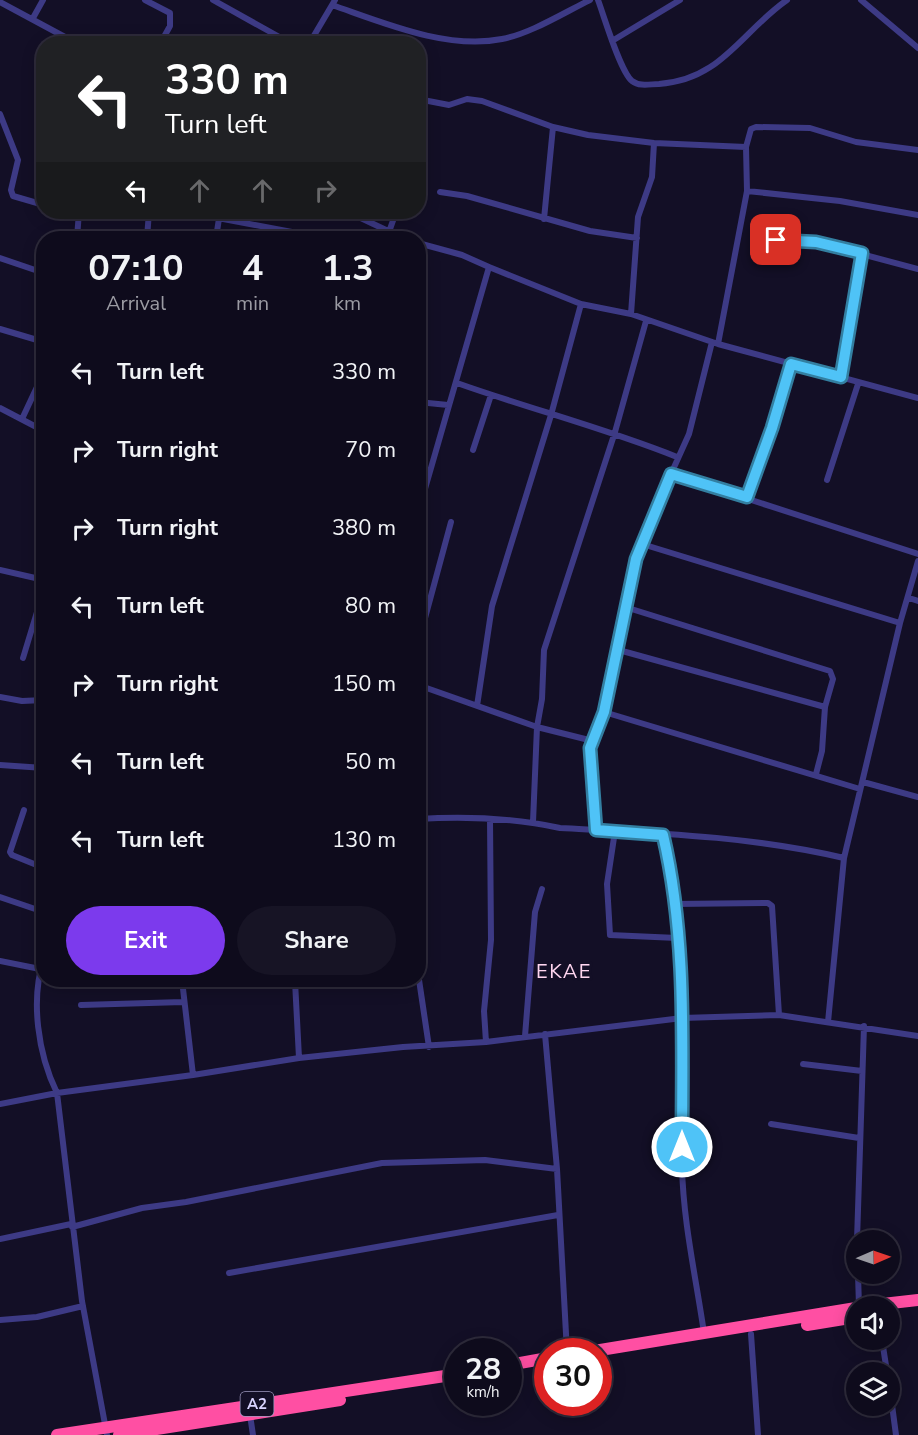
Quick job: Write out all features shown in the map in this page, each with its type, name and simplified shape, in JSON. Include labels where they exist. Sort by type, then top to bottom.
[{"type":"highway","points":[[900,1302],[918,1300]]},
{"type":"highway","points":[[900,1310],[918,1308]]},
{"type":"highway","points":[[612,1348],[846,1309]]},
{"type":"highway","points":[[612,1356],[846,1319]]},
{"type":"highway","name":"A2","points":[[57,1435],[106,1431],[444,1376]]},
{"type":"highway","name":"A2","points":[[119,1435],[444,1382]]},
{"type":"street","points":[[33,18],[43,0]]},
{"type":"street","points":[[145,0],[170,12],[170,26],[164,36]]},
{"type":"street","points":[[213,0],[278,36]]},
{"type":"street","points":[[314,36],[334,3],[390,25],[450,39],[476,40],[503,39],[590,0]]},
{"type":"street","points":[[598,0],[612,41],[632,81],[642,85],[678,81],[697,76],[720,63],[787,0]]},
{"type":"street","points":[[612,41],[680,0]]},
{"type":"street","points":[[861,0],[918,48]]},
{"type":"street","points":[[0,2],[64,36]]},
{"type":"street","points":[[426,101],[449,105],[467,99],[482,102],[554,127],[588,135],[654,143],[746,147]]},
{"type":"street","points":[[0,114],[18,160],[11,190],[13,196],[36,203]]},
{"type":"street","points":[[544,219],[554,127]]},
{"type":"street","points":[[596,830],[589,757],[604,712],[615,649],[642,544],[677,457],[689,434],[715,343],[747,191],[746,147],[751,129],[768,127],[810,129],[856,142],[918,150]]},
{"type":"street","points":[[632,314],[638,217],[652,177],[654,143]]},
{"type":"street","points":[[747,191],[840,201],[918,215]]},
{"type":"street","points":[[440,192],[467,196],[590,231],[637,238]]},
{"type":"street","points":[[237,219],[291,231]]},
{"type":"street","points":[[362,219],[387,231]]},
{"type":"street","points":[[776,240],[816,242],[918,269]]},
{"type":"street","points":[[426,245],[462,255],[581,304],[632,314],[646,321],[715,343],[841,377],[858,384],[918,398]]},
{"type":"street","points":[[841,377],[862,253]]},
{"type":"street","points":[[0,258],[36,270]]},
{"type":"street","points":[[426,485],[489,267]]},
{"type":"street","points":[[477,706],[486,633],[492,606],[551,415],[581,304]]},
{"type":"street","points":[[533,822],[537,727],[544,650],[615,432],[646,321]]},
{"type":"street","points":[[0,329],[36,340]]},
{"type":"street","points":[[747,497],[772,428],[791,364]]},
{"type":"street","points":[[457,383],[551,415],[615,432],[677,457]]},
{"type":"street","points":[[828,480],[858,384]]},
{"type":"street","points":[[22,419],[36,389]]},
{"type":"street","points":[[472,450],[492,395]]},
{"type":"street","points":[[426,403],[448,405]]},
{"type":"street","points":[[0,408],[36,427]]},
{"type":"street","points":[[426,470],[430,471]]},
{"type":"street","points":[[671,474],[918,554]]},
{"type":"street","points":[[426,614],[451,522]]},
{"type":"street","points":[[642,544],[900,623]]},
{"type":"street","points":[[828,1022],[844,858],[900,623],[918,561]]},
{"type":"street","points":[[0,570],[36,578]]},
{"type":"street","points":[[909,597],[918,601]]},
{"type":"street","points":[[625,607],[830,671],[833,679],[825,707],[822,751],[816,774]]},
{"type":"street","points":[[22,658],[36,614]]},
{"type":"street","points":[[615,649],[825,707]]},
{"type":"street","points":[[426,688],[537,727],[593,741]]},
{"type":"street","points":[[0,697],[22,701],[36,700]]},
{"type":"street","points":[[604,712],[816,774],[861,786],[918,796]]},
{"type":"street","points":[[0,765],[36,767]]},
{"type":"street","points":[[24,810],[10,852],[16,857],[36,865]]},
{"type":"street","points":[[426,819],[490,819],[533,822],[560,828],[747,840],[795,846],[844,858]]},
{"type":"street","points":[[486,1042],[484,1011],[491,940],[490,819]]},
{"type":"street","points":[[615,831],[607,884],[610,935],[677,938]]},
{"type":"street","points":[[663,835],[671,866],[682,1018],[682,1169],[704,1334]]},
{"type":"street","points":[[525,1036],[535,912],[542,889]]},
{"type":"street","points":[[0,897],[36,909]]},
{"type":"street","points":[[674,904],[768,903],[772,906],[779,1015]]},
{"type":"street","points":[[0,961],[36,968]]},
{"type":"street","points":[[40,987],[39,1035],[47,1072],[57,1093],[71,1226],[106,1431]]},
{"type":"street","points":[[182,987],[194,1075]]},
{"type":"street","points":[[296,987],[299,1058]]},
{"type":"street","points":[[420,987],[429,1047]]},
{"type":"street","points":[[81,1005],[183,1002]]},
{"type":"street","points":[[0,1104],[57,1093],[299,1058],[403,1047],[486,1042],[682,1018],[779,1015],[864,1026],[918,1036]]},
{"type":"street","points":[[857,1230],[864,1026]]},
{"type":"street","points":[[545,1034],[557,1169],[566,1338]]},
{"type":"street","points":[[803,1064],[862,1071]]},
{"type":"street","points":[[771,1124],[859,1138]]},
{"type":"street","points":[[0,1239],[71,1226],[142,1208],[186,1202],[382,1164],[484,1160],[557,1169]]},
{"type":"street","points":[[229,1273],[558,1215]]},
{"type":"street","points":[[0,1320],[37,1317],[83,1306]]},
{"type":"street","points":[[750,1334],[758,1435]]},
{"type":"street","points":[[250,1415],[253,1435]]},
{"type":"street","points":[[893,1416],[896,1435]]},
{"type":"district","name":"EKAE","points":[[564,971]]},
{"type":"route","points":[[682,1147],[683,1001],[671,866],[663,835],[596,830],[589,757],[590,748],[604,712],[615,649],[638,552],[671,474],[747,497],[772,428],[791,364],[841,377],[862,253],[816,242],[776,240]]}]
